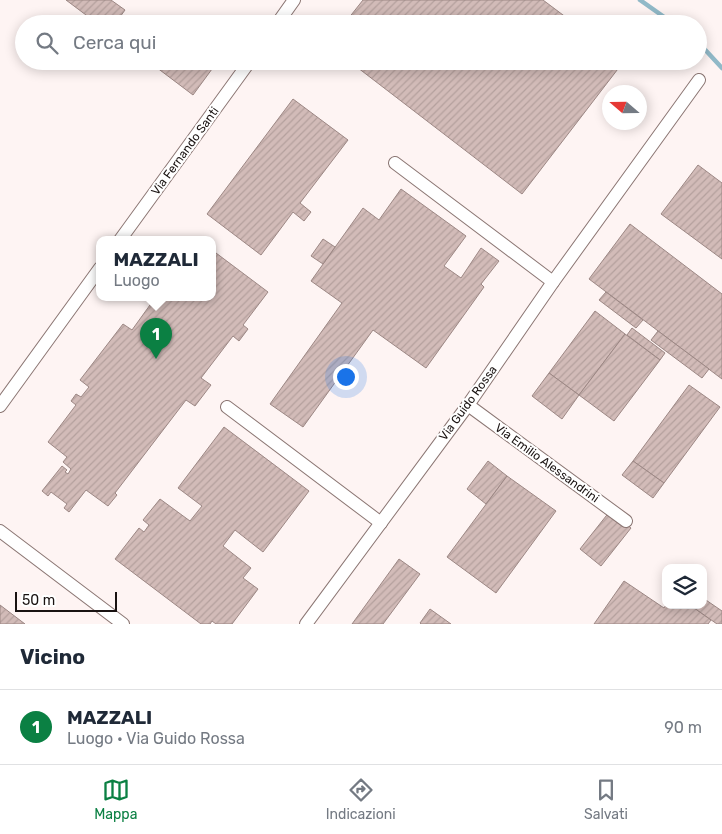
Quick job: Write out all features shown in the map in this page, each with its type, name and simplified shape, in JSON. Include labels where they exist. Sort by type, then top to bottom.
[{"type":"street","points":[[283,15],[294,0]]},
{"type":"street","name":"Via Fernando Santi","points":[[123,236],[243,70]]},
{"type":"street","name":"Via Guido Rossa","points":[[306,624],[468,404],[553,282],[699,80]]},
{"type":"street","points":[[395,163],[553,282]]},
{"type":"street","points":[[0,406],[96,274]]},
{"type":"street","name":"Via Emilio Alessandrini","points":[[468,404],[626,521]]},
{"type":"street","points":[[227,407],[381,523]]},
{"type":"street","points":[[0,531],[124,624]]},
{"type":"building","points":[[66,0],[111,0],[125,10],[121,15],[86,15]]},
{"type":"building","points":[[363,0],[543,0],[563,15],[351,15]]},
{"type":"building","points":[[160,70],[211,70],[193,95]]},
{"type":"building","points":[[361,70],[617,70],[606,85],[602,85],[602,90],[522,194]]},
{"type":"building","points":[[293,99],[348,140],[300,203],[311,212],[304,221],[293,212],[261,255],[207,214]]},
{"type":"building","points":[[698,165],[722,183],[722,259],[661,214]]},
{"type":"building","points":[[401,189],[466,236],[444,266],[461,278],[481,248],[499,261],[481,284],[484,287],[426,368],[373,330],[303,427],[270,404],[342,303],[311,281],[363,208],[379,220]]},
{"type":"building","points":[[630,224],[722,294],[722,379],[589,279]]},
{"type":"building","points":[[323,239],[335,247],[323,264],[311,256]]},
{"type":"building","points":[[216,253],[268,292],[243,325],[248,329],[239,341],[233,336],[201,378],[211,385],[195,406],[186,400],[115,493],[117,495],[108,506],[86,490],[69,512],[64,508],[67,504],[51,492],[48,496],[42,491],[62,466],[67,470],[65,472],[68,474],[71,469],[63,462],[67,457],[48,442],[76,405],[71,401],[76,394],[81,397],[89,387],[80,380],[123,324],[132,330],[153,301],[216,301]]},
{"type":"building","points":[[606,292],[643,320],[636,328],[599,300]]},
{"type":"building","points":[[595,311],[625,334],[579,395],[549,373]]},
{"type":"building","points":[[632,328],[665,353],[660,360],[627,335]]},
{"type":"building","points":[[658,331],[709,369],[702,378],[651,340]]},
{"type":"building","points":[[625,334],[660,360],[614,421],[579,395]]},
{"type":"building","points":[[549,373],[579,395],[562,419],[532,396]]},
{"type":"building","points":[[689,385],[720,407],[664,483],[633,461]]},
{"type":"building","points":[[224,427],[309,491],[263,552],[235,530],[223,546],[251,568],[243,578],[258,589],[232,624],[216,624],[212,621],[210,624],[201,624],[115,559],[139,528],[144,532],[149,525],[143,520],[160,499],[190,521],[202,506],[178,488]]},
{"type":"building","points":[[488,461],[507,476],[486,504],[467,489]]},
{"type":"building","points":[[633,461],[664,483],[653,498],[622,475]]},
{"type":"building","points":[[507,476],[556,511],[496,593],[447,557]]},
{"type":"building","points":[[610,511],[631,528],[601,566],[580,549]]},
{"type":"building","points":[[399,559],[420,574],[383,624],[352,624]]},
{"type":"building","points":[[624,581],[662,607],[662,609],[696,609],[711,620],[708,624],[594,624]]},
{"type":"building","points":[[707,601],[722,611],[722,624],[717,624],[696,609],[707,609]]},
{"type":"building","points":[[0,605],[25,624],[0,624]]},
{"type":"building","points":[[430,609],[451,624],[421,624]]},
{"type":"waterway","points":[[640,0],[661,15]]},
{"type":"waterway","points":[[707,52],[722,68]]},
{"type":"place","name":"MAZZALI","points":[[156,359]]}]
